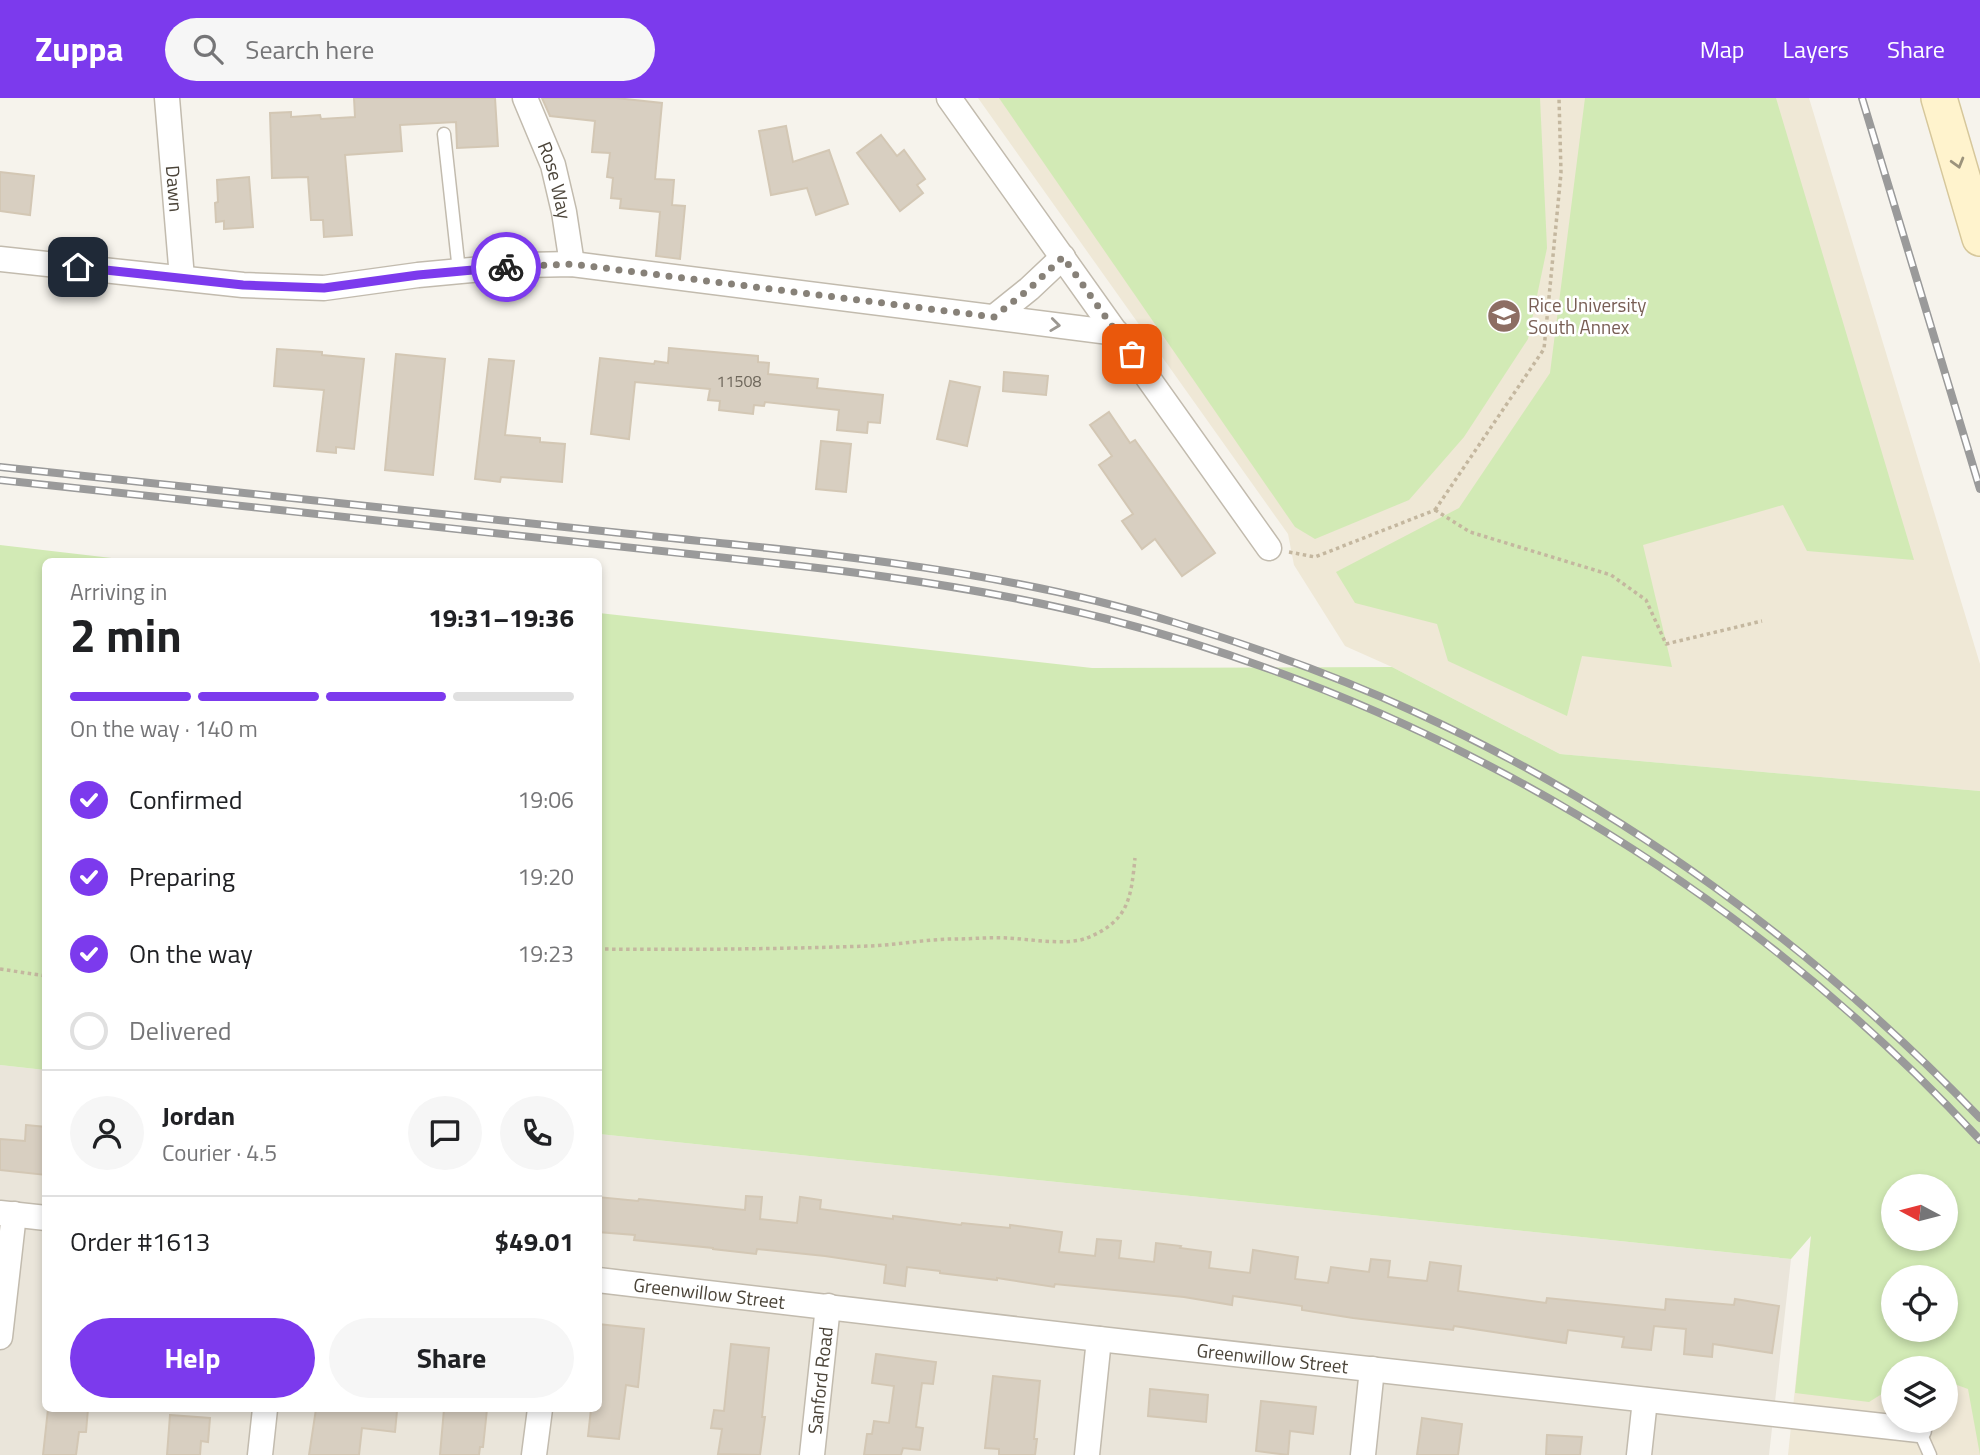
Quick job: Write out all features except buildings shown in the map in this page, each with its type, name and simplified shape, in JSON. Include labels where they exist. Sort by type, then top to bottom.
[{"type":"main road","points":[[1939,98],[1980,238]]},
{"type":"street","name":"Dawn","points":[[167,98],[182,278]]},
{"type":"street","name":"Rose Way","points":[[525,98],[553,165],[572,264]]},
{"type":"street","points":[[949,98],[1269,548]]},
{"type":"street","points":[[994,317],[1063,257]]},
{"type":"street","points":[[0,259],[243,285],[324,288],[459,271],[572,264],[1117,333]]},
{"type":"street","points":[[0,1338],[7,1214],[42,1218]]},
{"type":"street","name":"Greenwillow Street","points":[[602,1280],[1881,1426]]},
{"type":"street","name":"Sanford Road","points":[[812,1455],[828,1307]]},
{"type":"street","points":[[1087,1455],[1099,1339]]},
{"type":"street","points":[[1363,1455],[1373,1369]]},
{"type":"street","points":[[1639,1455],[1645,1400]]},
{"type":"street","points":[[260,1455],[265,1412]]},
{"type":"street","points":[[534,1455],[540,1412]]},
{"type":"lane","points":[[444,134],[459,271]]},
{"type":"lane","name":"Greenwillow Street","points":[[1920,1433],[1930,1455]]},
{"type":"path","points":[[1269,548],[1315,558],[1435,510],[1544,349],[1561,173],[1559,98]]},
{"type":"path","points":[[1435,510],[1470,532],[1611,575],[1646,600],[1665,644],[1762,621]]},
{"type":"path","points":[[602,949],[872,946],[955,939],[1084,939],[1116,920],[1127,906],[1135,858]]},
{"type":"path","points":[[0,970],[42,975]]},
{"type":"shaded area","name":"Rice University South Annex","points":[[978,98],[1809,98],[1980,664],[1980,791],[1560,754],[1392,667],[1345,646],[1294,565],[1288,534]]},
{"type":"shaded area","points":[[0,1065],[42,1070],[42,1412],[602,1412],[602,1134],[1791,1259],[1769,1455],[0,1455]]},
{"type":"shaded area","points":[[1811,1235],[1881,1242],[1881,1251],[1980,1251],[1980,1455],[1788,1455]]},
{"type":"green space","points":[[999,98],[1540,98],[1547,248],[1528,339],[1464,437],[1409,500],[1315,539],[1295,527]]},
{"type":"green space","points":[[1585,98],[1776,98],[1914,560],[1807,551],[1783,505],[1643,545],[1672,667],[1582,656],[1567,716],[1448,661],[1437,624],[1355,603],[1336,572],[1459,508],[1550,373]]},
{"type":"green space","points":[[0,545],[112,558],[42,558],[42,1070],[0,1065]]},
{"type":"green space","points":[[602,613],[1092,668],[1392,667],[1560,754],[1980,791],[1980,1455],[1968,1389],[1958,1385],[1958,1356],[1881,1356],[1881,1394],[1869,1402],[1795,1393],[1811,1236],[1791,1259],[602,1134]]},
{"type":"railway","points":[[1862,98],[1980,489]]},
{"type":"railway","points":[[0,467],[899,564],[1105,603],[1234,642],[1326,674],[1415,712],[1494,750],[1644,839],[1716,888],[1786,941],[1918,1056],[1980,1118]]},
{"type":"railway","points":[[0,480],[878,576],[955,587],[1069,610],[1230,655],[1351,701],[1468,755],[1581,817],[1689,887],[1792,964],[1889,1049],[1980,1140]]},
{"type":"way so far","points":[[506,267],[572,264],[994,317],[1063,257],[1132,354]]},
{"type":"place","name":"Rice University South Annex","points":[[1504,316]]},
{"type":"route","points":[[78,267],[243,285],[324,288],[418,275],[506,267]]}]
